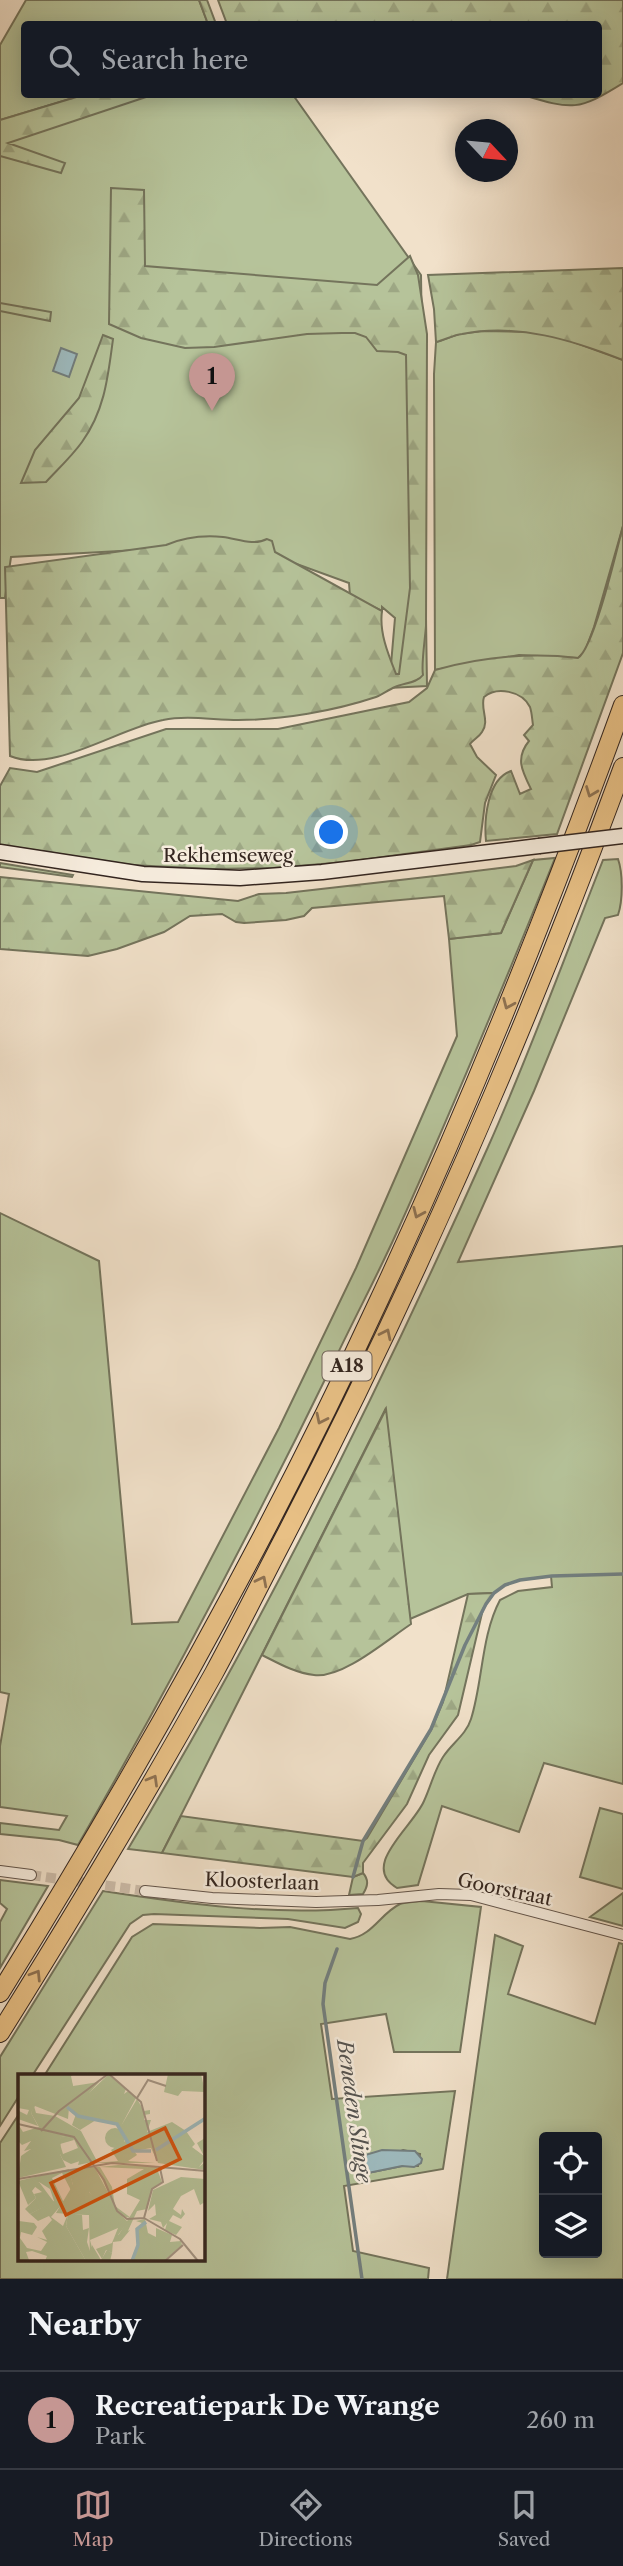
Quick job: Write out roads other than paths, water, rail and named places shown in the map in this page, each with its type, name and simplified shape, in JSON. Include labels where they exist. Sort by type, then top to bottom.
[{"type":"highway","name":"A18","points":[[0,1993],[80,1862],[196,1661],[297,1468],[380,1299],[516,985],[623,705]]},
{"type":"highway","name":"A18","points":[[0,2034],[105,1865],[215,1670],[395,1316],[538,989],[623,766]]},
{"type":"street","name":"Rekhemseweg","points":[[0,852],[143,874],[229,878],[323,872],[623,836]]},
{"type":"street","points":[[0,1871],[31,1875]]},
{"type":"street","name":"Kloosterlaan","points":[[145,1891],[264,1901],[378,1900]]},
{"type":"street","name":"Goorstraat","points":[[378,1900],[439,1894],[471,1895],[623,1935]]},
{"type":"water","points":[[61,348],[77,354],[69,377],[53,371]]},
{"type":"water","points":[[382,2150],[415,2151],[422,2159],[421,2163],[414,2167],[402,2166],[368,2173],[360,2169],[359,2161],[362,2156]]},
{"type":"waterway","points":[[353,1877],[363,1841],[431,1729],[465,1645],[494,1593],[505,1585],[520,1580],[552,1576],[623,1574]]},
{"type":"waterway","name":"Beneden Slinge","points":[[337,1949],[325,1983],[323,2004],[362,2279]]},
{"type":"tunnel","points":[[31,1875],[145,1891]]},
{"type":"place","name":"Recreatiepark De Wrange","points":[[212,411]]}]
